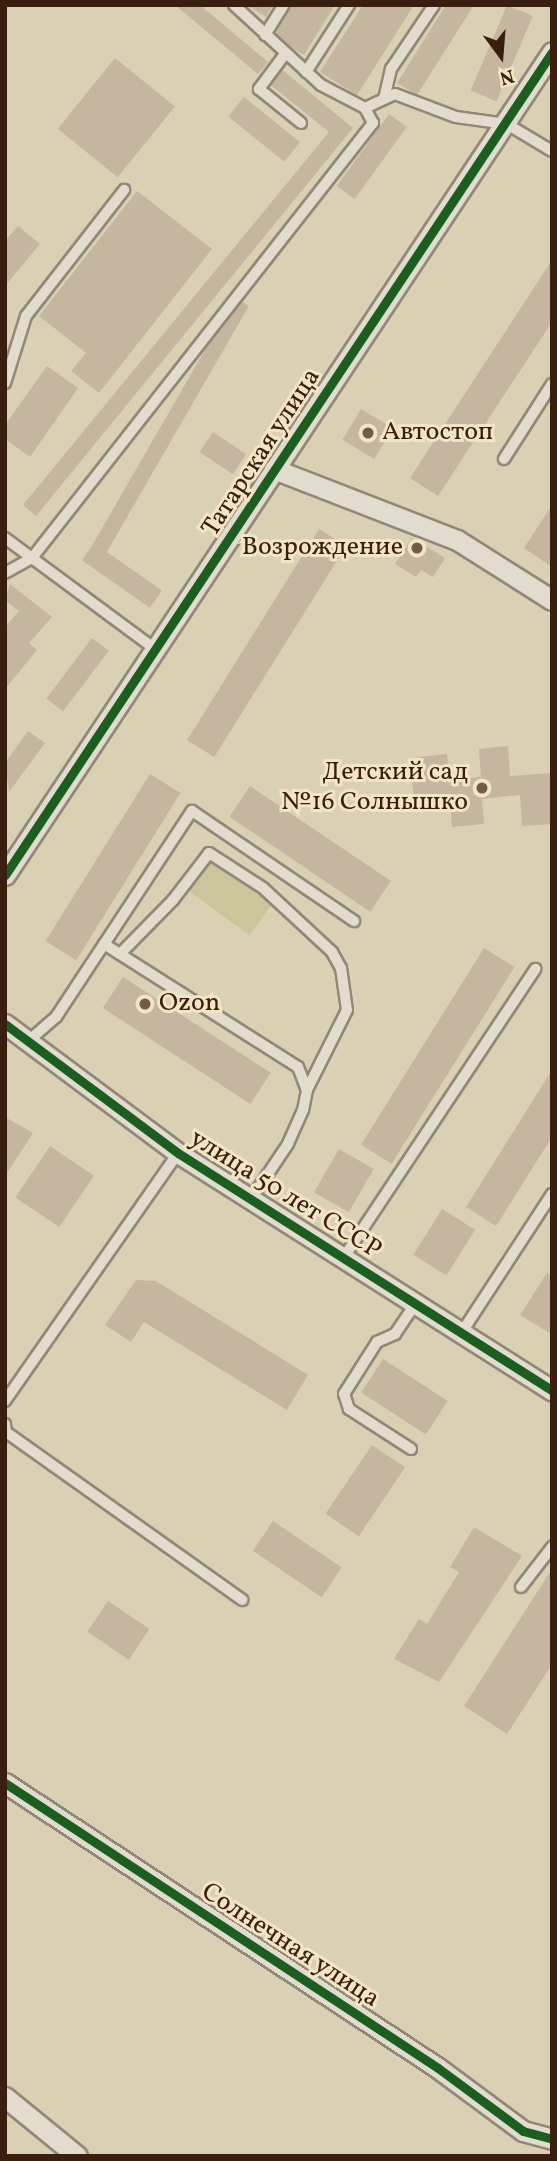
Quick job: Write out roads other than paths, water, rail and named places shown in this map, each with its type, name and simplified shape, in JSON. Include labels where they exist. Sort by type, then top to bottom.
[{"type":"street","name":"Татарская улица","points":[[5,875],[507,124],[552,52]]},
{"type":"street","points":[[274,469],[457,540],[552,600]]},
{"type":"street","name":"улица 50 лет СССР","points":[[5,1024],[26,1043],[178,1153],[552,1390]]},
{"type":"street","name":"Солнечная улица","points":[[5,1783],[438,2068],[523,2132],[552,2139]]},
{"type":"street","points":[[5,2097],[77,2156]]},
{"type":"lane","points":[[5,573],[32,558],[373,123],[365,108],[306,72],[234,5]]},
{"type":"lane","points":[[265,35],[285,5]]},
{"type":"lane","points":[[306,72],[349,5]]},
{"type":"lane","points":[[384,99],[391,69],[434,5]]},
{"type":"lane","points":[[285,54],[259,89],[300,123]]},
{"type":"lane","points":[[365,108],[395,94],[456,117],[507,124],[552,151]]},
{"type":"lane","points":[[5,383],[26,316],[124,190]]},
{"type":"lane","points":[[504,459],[552,384]]},
{"type":"lane","points":[[5,538],[155,649]]},
{"type":"lane","points":[[26,1043],[56,1017],[192,811],[354,921]]},
{"type":"lane","points":[[120,954],[173,900],[209,853],[263,888],[332,952],[341,968],[347,1010],[307,1090],[288,1144],[251,1199]]},
{"type":"lane","points":[[104,944],[298,1067],[307,1090]]},
{"type":"lane","points":[[344,1257],[535,969]]},
{"type":"lane","points":[[5,1401],[178,1153]]},
{"type":"lane","points":[[462,1332],[552,1194]]},
{"type":"lane","points":[[411,1449],[349,1409],[344,1394],[377,1342],[395,1334],[416,1303]]},
{"type":"lane","points":[[5,1424],[6,1432],[242,1600]]},
{"type":"lane","points":[[521,1587],[552,1547]]},
{"type":"place","name":"Автостоп","points":[[368,433]]},
{"type":"place","name":"Возрождение","points":[[417,548]]},
{"type":"place","name":"Детский сад №16 Солнышко","points":[[482,788]]},
{"type":"place","name":"Ozon","points":[[145,1004]]}]
